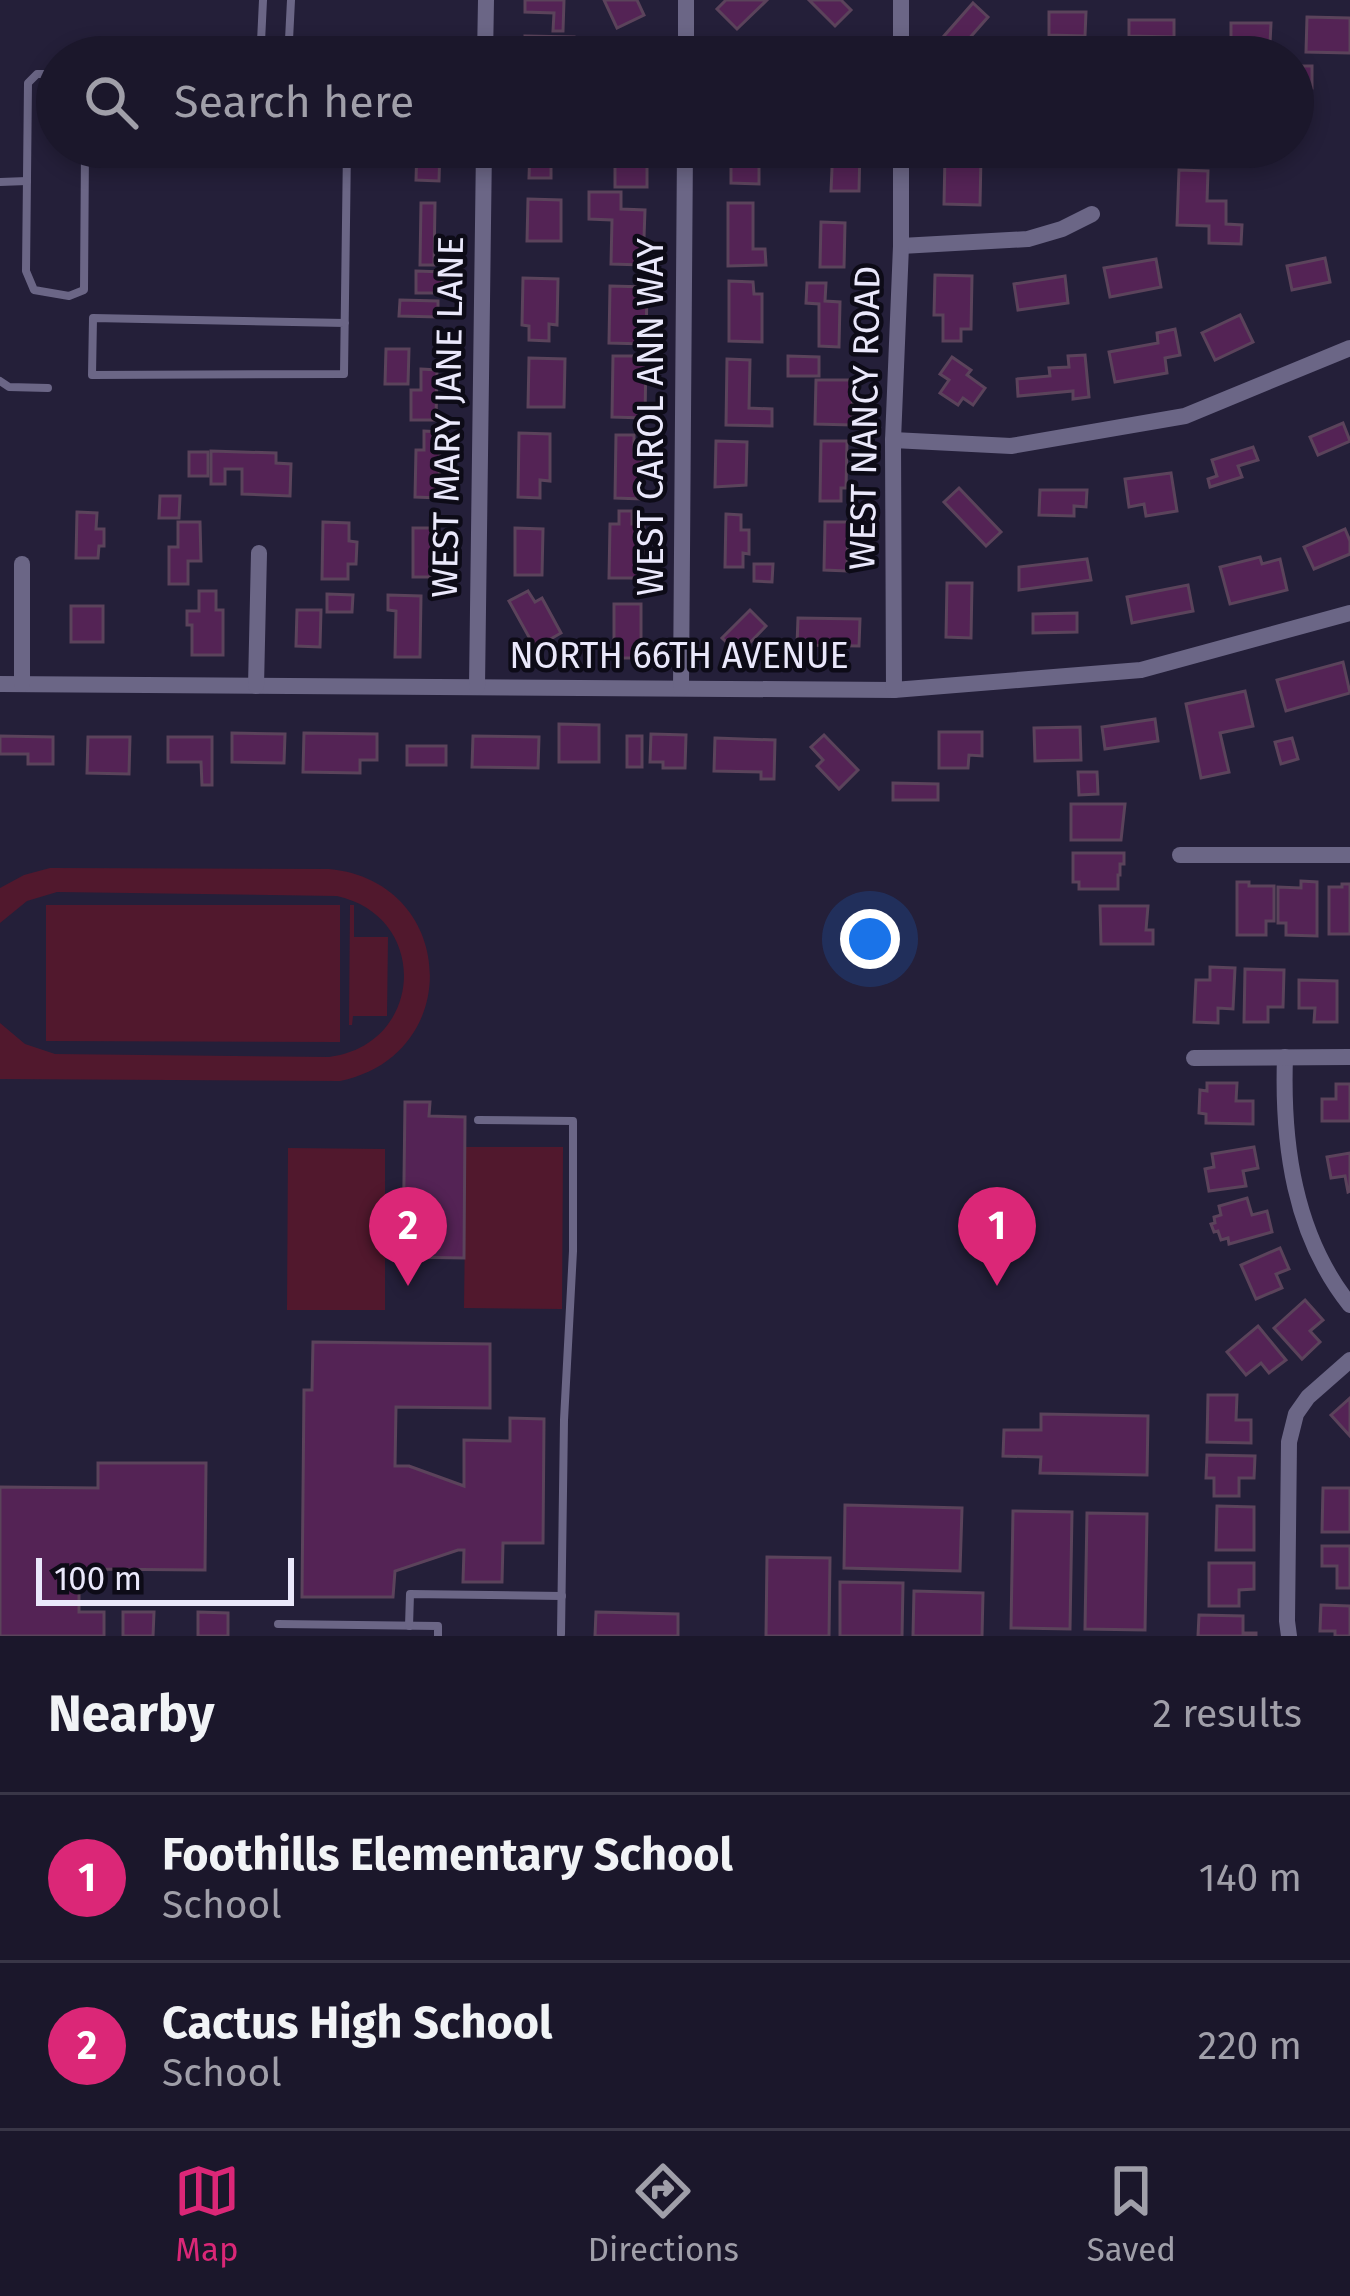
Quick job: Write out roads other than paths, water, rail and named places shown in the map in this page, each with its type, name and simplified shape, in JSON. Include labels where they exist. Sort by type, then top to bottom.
[{"type":"street","points":[[485,36],[486,0]]},
{"type":"street","points":[[686,0],[686,36]]},
{"type":"street","points":[[901,0],[901,36]]},
{"type":"street","name":"WEST MARY JANE LANE","points":[[477,687],[484,168]]},
{"type":"street","name":"WEST CAROL ANN WAY","points":[[681,688],[685,168]]},
{"type":"street","name":"WEST NANCY ROAD","points":[[894,690],[893,440],[901,168]]},
{"type":"street","points":[[901,246],[1028,239],[1091,214]]},
{"type":"street","points":[[893,440],[1011,446],[1185,416],[1350,348]]},
{"type":"street","points":[[256,686],[259,554]]},
{"type":"street","points":[[22,564],[22,685]]},
{"type":"street","name":"NORTH 66TH AVENUE","points":[[0,684],[894,690],[1141,670],[1350,613]]},
{"type":"street","points":[[1180,855],[1350,855]]},
{"type":"street","points":[[1285,1057],[1286,1140],[1293,1184],[1321,1257],[1350,1305]]},
{"type":"street","points":[[1194,1058],[1350,1057]]},
{"type":"street","points":[[1289,1636],[1288,1442],[1296,1414],[1308,1397],[1350,1360]]},
{"type":"lane","points":[[261,36],[263,0]]},
{"type":"lane","points":[[289,36],[291,0]]},
{"type":"lane","points":[[36,75],[28,83],[26,271],[34,290],[69,296],[84,290],[85,168]]},
{"type":"lane","points":[[345,323],[93,318],[92,375],[344,374],[345,323],[347,168]]},
{"type":"lane","points":[[0,182],[27,182]]},
{"type":"lane","points":[[0,381],[9,387],[48,388]]},
{"type":"lane","points":[[478,1120],[573,1121],[561,1634]]},
{"type":"lane","points":[[409,1626],[410,1594],[562,1596]]},
{"type":"lane","points":[[278,1624],[438,1626],[438,1636]]},
{"type":"place","name":"Cactus High School","points":[[408,1286]]},
{"type":"place","name":"Foothills Elementary School","points":[[997,1286]]}]
